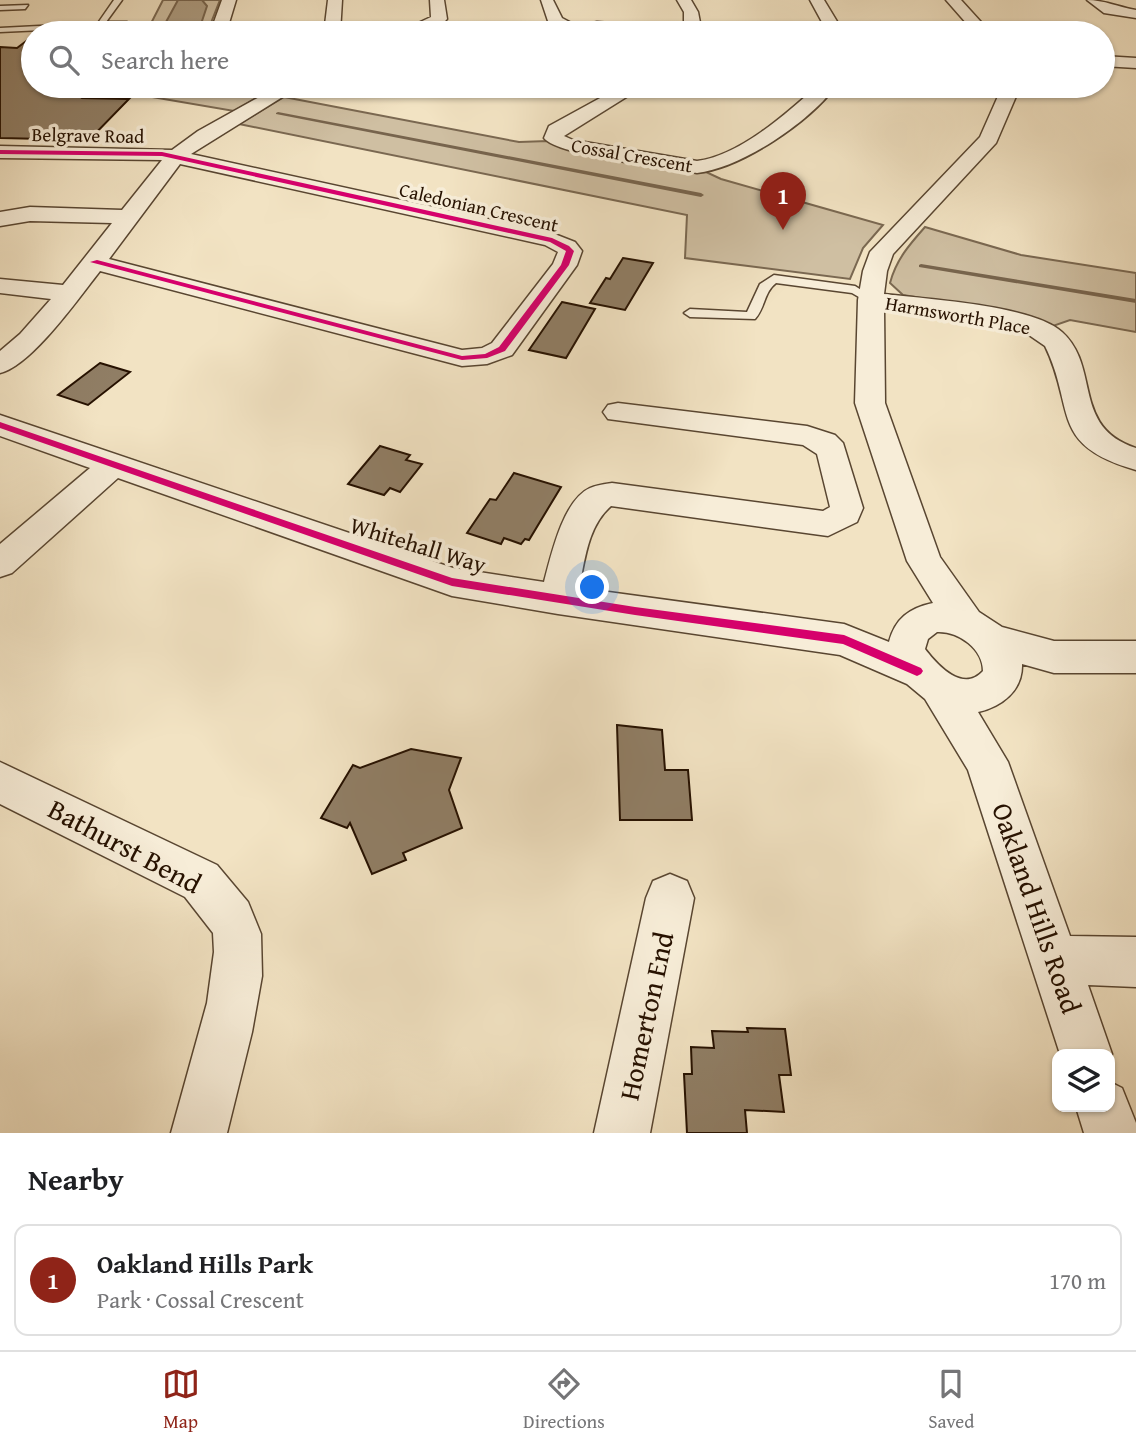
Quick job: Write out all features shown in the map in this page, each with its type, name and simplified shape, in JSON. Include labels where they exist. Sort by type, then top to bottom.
[{"type":"street","points":[[222,21],[229,0]]},
{"type":"street","points":[[333,21],[335,0]]},
{"type":"street","points":[[437,0],[440,14],[437,21]]},
{"type":"street","points":[[684,0],[691,12],[692,21]]},
{"type":"street","points":[[817,0],[829,21]]},
{"type":"street","points":[[954,0],[972,21]]},
{"type":"street","points":[[1094,0],[1109,10],[1136,14]]},
{"type":"street","points":[[547,2],[556,21]]},
{"type":"street","points":[[1115,62],[1136,63]]},
{"type":"street","points":[[0,365],[29,340],[70,293],[175,157],[205,135],[270,98]]},
{"type":"street","name":"Cossal Crescent","points":[[613,98],[556,130],[554,138],[568,145],[683,165],[715,165],[746,150],[814,98]]},
{"type":"street","points":[[1006,98],[989,138],[882,252],[875,271],[871,300],[870,403],[924,561],[988,655],[1136,657]]},
{"type":"street","name":"Belgrave Road","points":[[0,152],[162,154],[175,157]]},
{"type":"street","name":"Caledonian Crescent","points":[[94,262],[462,358],[487,356],[508,344],[569,257],[567,247],[552,240],[175,157]]},
{"type":"street","points":[[0,219],[30,214],[129,217]]},
{"type":"street","points":[[0,286],[70,293]]},
{"type":"street","name":"Harmsworth Place","points":[[871,300],[1012,321],[1049,334],[1062,348],[1079,417],[1088,432],[1110,449],[1136,459]]},
{"type":"street","points":[[558,600],[581,518],[595,498],[607,494],[828,524],[845,514],[847,508],[832,450],[818,439],[618,412]]},
{"type":"street","name":"Whitehall Way","points":[[0,425],[452,582],[558,600],[845,640],[928,680],[966,695],[981,694],[988,655],[943,617],[915,626],[845,640]]},
{"type":"street","points":[[0,564],[114,464]]},
{"type":"street","points":[[915,626],[924,561]]},
{"type":"street","name":"Oakland Hills Road","points":[[915,626],[906,650],[987,762],[1084,1049]]},
{"type":"street","name":"Oakland Hills Road","points":[[987,762],[988,655]]},
{"type":"street","name":"Bathurst Bend","points":[[0,782],[201,881],[224,908],[237,934],[239,971],[199,1133]]},
{"type":"street","name":"Homerton End","points":[[622,1133],[670,898]]},
{"type":"street","points":[[1054,960],[1136,962]]},
{"type":"street","points":[[1105,1112],[1112,1133]]},
{"type":"lane","points":[[103,21],[118,0]]},
{"type":"lane","points":[[0,8],[25,7]]},
{"type":"lane","points":[[0,30],[21,29]]},
{"type":"lane","points":[[690,313],[750,316],[757,309],[761,290],[767,282],[774,279],[855,290],[871,300]]},
{"type":"shaded area","points":[[163,0],[220,0],[212,21],[152,21]]},
{"type":"shaded area","points":[[178,0],[202,0],[207,6],[202,21],[167,21]]},
{"type":"shaded area","points":[[158,98],[257,98],[234,111]]},
{"type":"shaded area","points":[[282,98],[289,98],[519,142],[548,141],[561,147],[686,171],[704,171],[721,179],[883,225],[863,248],[850,279],[685,258],[687,215],[239,124]]},
{"type":"shaded area","points":[[925,227],[1021,255],[1136,273],[1136,332],[1070,320],[1053,326],[1026,315],[903,295],[890,283],[904,253]]},
{"type":"building","points":[[21,45],[21,98],[129,99],[89,140],[0,138],[0,47],[17,48]]},
{"type":"building","points":[[623,258],[653,263],[625,310],[590,303],[606,278],[610,279]]},
{"type":"building","points":[[562,302],[595,309],[566,358],[529,350]]},
{"type":"building","points":[[100,363],[130,372],[88,405],[58,395]]},
{"type":"building","points":[[380,446],[410,455],[406,460],[422,464],[400,492],[390,488],[384,495],[348,484]]},
{"type":"building","points":[[514,473],[561,487],[529,540],[525,539],[521,544],[504,538],[501,544],[467,533],[490,499],[496,500]]},
{"type":"building","points":[[617,725],[662,730],[665,770],[688,770],[692,820],[620,820]]},
{"type":"building","points":[[411,749],[461,758],[449,790],[462,828],[403,853],[406,860],[372,874],[350,823],[347,828],[321,818],[353,765],[360,768]]},
{"type":"building","points":[[747,1028],[785,1029],[791,1075],[779,1075],[784,1112],[745,1110],[747,1133],[687,1133],[684,1074],[692,1074],[691,1047],[714,1048],[712,1031],[748,1032]]},
{"type":"waterway","points":[[278,113],[701,195]]},
{"type":"waterway","points":[[921,266],[1136,301]]},
{"type":"cycle path","points":[[0,152],[162,154],[552,240],[570,251],[565,265],[502,349],[487,356],[462,358],[94,262]]},
{"type":"cycle path","points":[[0,425],[452,582],[844,640],[917,671]]},
{"type":"place","name":"Oakland Hills Park","points":[[783,230]]}]
